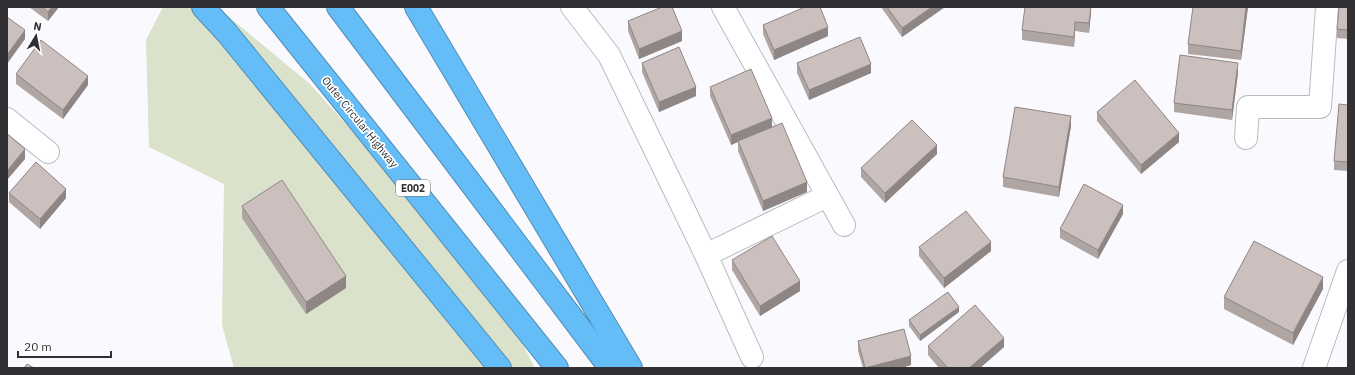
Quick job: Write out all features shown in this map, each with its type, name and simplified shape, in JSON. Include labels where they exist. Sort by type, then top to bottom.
[{"type":"highway","points":[[203,7],[227,33],[500,368]]},
{"type":"highway","name":"Outer Circular Highway","points":[[268,7],[557,368]]},
{"type":"highway","points":[[338,7],[610,368]]},
{"type":"highway","points":[[416,7],[631,368]]},
{"type":"street","points":[[572,7],[609,55],[706,256],[752,357]]},
{"type":"street","points":[[723,7],[844,225]]},
{"type":"street","points":[[1246,138],[1248,107],[1320,107],[1327,7]]},
{"type":"street","points":[[7,119],[48,152]]},
{"type":"street","points":[[706,256],[827,196]]},
{"type":"street","points":[[1314,368],[1348,271]]},
{"type":"green space","points":[[163,7],[217,7],[310,84],[496,292],[535,368],[234,368],[222,325],[224,184],[149,147],[146,40]]},
{"type":"building","points":[[42,7],[52,7],[48,12]]},
{"type":"building","points":[[662,7],[672,7],[682,31],[639,49],[628,21]]},
{"type":"building","points":[[805,7],[820,7],[828,27],[774,50],[763,25]]},
{"type":"building","points":[[887,7],[932,7],[902,28]]},
{"type":"building","points":[[1025,7],[1091,7],[1089,23],[1075,22],[1074,37],[1022,30]]},
{"type":"building","points":[[1193,7],[1246,7],[1241,51],[1188,44]]},
{"type":"building","points":[[1339,7],[1348,7],[1348,30],[1337,29]]},
{"type":"building","points":[[7,17],[25,30],[7,55]]},
{"type":"building","points":[[860,37],[871,64],[809,90],[797,63]]},
{"type":"building","points":[[41,40],[88,76],[63,110],[16,74]]},
{"type":"building","points":[[679,47],[696,87],[659,102],[642,63]]},
{"type":"building","points":[[1180,55],[1238,63],[1232,110],[1174,103]]},
{"type":"building","points":[[751,69],[772,118],[731,135],[710,87]]},
{"type":"building","points":[[1135,80],[1179,133],[1141,165],[1097,112]]},
{"type":"building","points":[[1339,104],[1348,105],[1348,162],[1334,161]]},
{"type":"building","points":[[1015,107],[1071,116],[1059,187],[1003,177]]},
{"type":"building","points":[[912,120],[937,145],[885,193],[861,168]]},
{"type":"building","points":[[782,123],[807,182],[763,201],[738,141]]},
{"type":"building","points":[[7,134],[25,149],[7,171]]},
{"type":"building","points":[[36,162],[66,189],[40,219],[9,193]]},
{"type":"building","points":[[282,180],[346,276],[306,302],[242,206]]},
{"type":"building","points":[[1084,184],[1123,205],[1098,250],[1060,229]]},
{"type":"building","points":[[966,211],[991,242],[944,278],[919,247]]},
{"type":"building","points":[[772,236],[800,281],[760,306],[732,260]]},
{"type":"building","points":[[1254,241],[1323,277],[1293,333],[1224,297]]},
{"type":"building","points":[[948,292],[959,307],[920,335],[909,320]]},
{"type":"building","points":[[975,305],[1004,338],[969,368],[948,368],[928,346]]},
{"type":"building","points":[[904,329],[911,356],[865,368],[858,341]]},
{"type":"building","points":[[27,364],[34,368],[24,368]]}]
